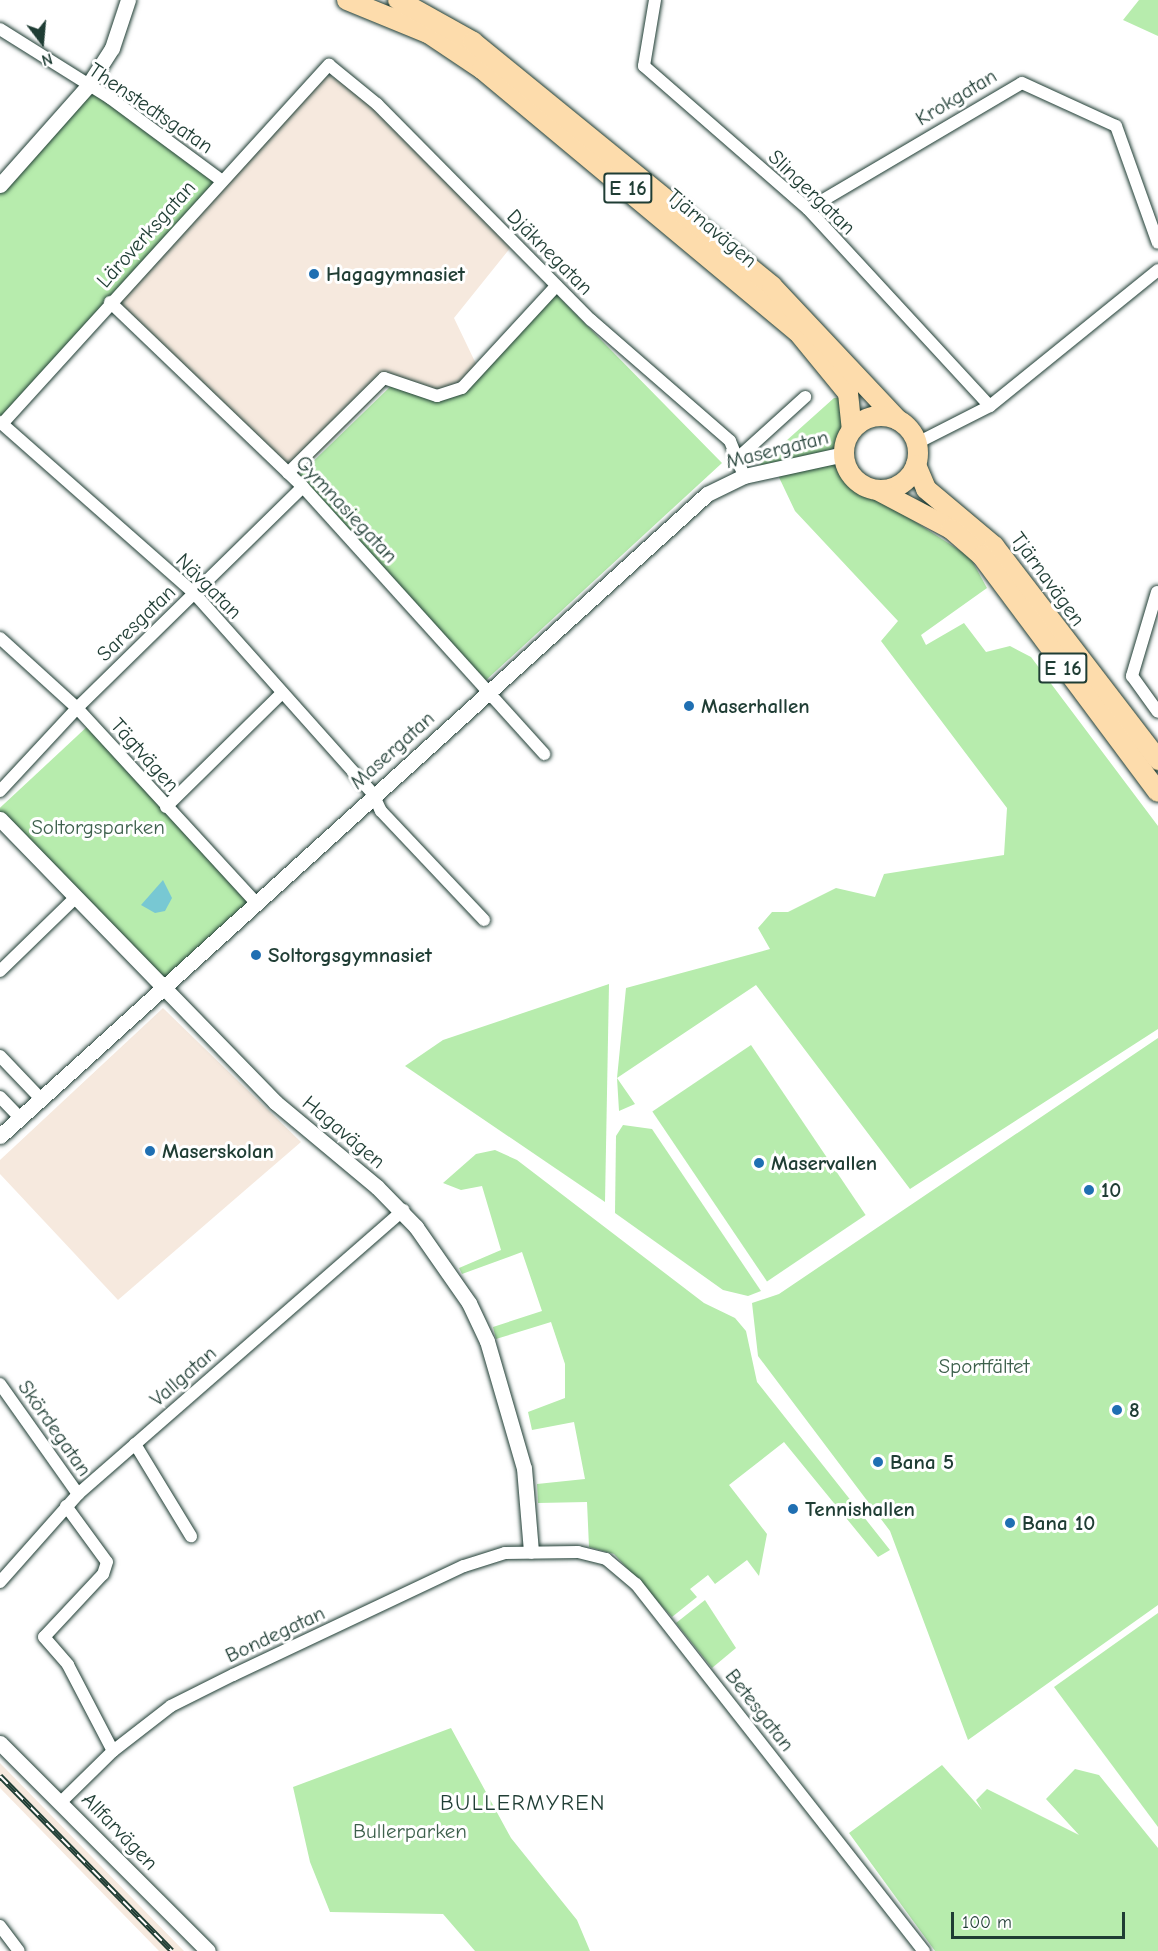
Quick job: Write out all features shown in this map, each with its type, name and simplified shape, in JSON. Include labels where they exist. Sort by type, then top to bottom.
[{"type":"highway","name":"Tjärnavägen","points":[[347,0],[428,33],[482,69],[797,331],[848,393],[852,430],[844,454],[856,481],[951,529],[982,556],[1158,792]]},
{"type":"highway","name":"Tjärnavägen","points":[[398,0],[473,42],[772,286],[898,420],[916,443],[916,465],[926,489],[994,546],[1158,759]]},
{"type":"highway","points":[[852,430],[878,416],[898,420]]},
{"type":"highway","points":[[877,490],[905,481],[916,465]]},
{"type":"street","points":[[0,185],[87,87],[112,48],[128,0]]},
{"type":"street","name":"Slingergatan","points":[[655,0],[644,66],[808,209],[990,406]]},
{"type":"street","name":"Thenstedtsgatan","points":[[0,29],[221,180]]},
{"type":"street","name":"Djäknegatan","points":[[319,70],[329,65],[340,69],[556,286],[740,456]]},
{"type":"street","name":"Läroverksgatan","points":[[1,423],[319,70]]},
{"type":"street","name":"Krokgatan","points":[[808,209],[1010,87],[1031,84],[1116,126],[1158,243]]},
{"type":"street","points":[[916,443],[990,406],[1158,270]]},
{"type":"street","points":[[288,473],[384,378],[437,396],[462,388],[556,286]]},
{"type":"street","name":"Gymnasiegatan","points":[[110,302],[303,487],[544,754]]},
{"type":"street","points":[[744,476],[740,456],[806,397]]},
{"type":"street","name":"Nävgatan","points":[[1,423],[194,593],[373,794],[381,811],[484,920]]},
{"type":"street","name":"Masergatan","points":[[0,1137],[373,794],[707,494],[744,476],[844,454]]},
{"type":"street","name":"Saresgatan","points":[[0,791],[76,708],[303,487]]},
{"type":"street","points":[[1157,592],[1132,676],[1158,712]]},
{"type":"street","name":"Tägtvägen","points":[[0,638],[76,708],[256,903]]},
{"type":"street","points":[[166,807],[282,693]]},
{"type":"street","name":"Hagavägen","points":[[0,819],[275,1102],[403,1210],[462,1294],[487,1341],[524,1468],[531,1551]]},
{"type":"street","points":[[0,971],[76,897]]},
{"type":"street","points":[[0,1056],[41,1099]]},
{"type":"street","points":[[0,1097],[20,1118]]},
{"type":"street","name":"Vallgatan","points":[[0,1582],[78,1494],[403,1210]]},
{"type":"street","name":"Skördegatan","points":[[0,1384],[78,1494]]},
{"type":"street","points":[[135,1444],[191,1536]]},
{"type":"street","points":[[66,1506],[107,1562],[103,1574],[44,1637],[68,1665],[113,1751]]},
{"type":"street","name":"Bondegatan","points":[[62,1801],[113,1751],[171,1706],[464,1566],[531,1551]]},
{"type":"street","name":"Betesgatan","points":[[531,1551],[578,1552],[622,1569],[924,1951]]},
{"type":"street","name":"Allfarvägen","points":[[0,1743],[62,1801],[208,1951]]},
{"type":"street","points":[[0,1926],[19,1951]]},
{"type":"shaded area","name":"Hagagymnasiet","points":[[331,76],[374,105],[511,247],[454,318],[478,368],[445,395],[393,379],[295,477],[115,302],[319,78]]},
{"type":"shaded area","name":"Maserskolan","points":[[163,1008],[301,1142],[118,1300],[0,1174],[0,1160]]},
{"type":"shaded area","points":[[0,1763],[184,1951],[159,1951],[0,1788]]},
{"type":"green space","points":[[1139,0],[1158,0],[1158,36],[1123,20]]},
{"type":"green space","points":[[87,87],[221,180],[0,422],[0,185]]},
{"type":"green space","points":[[555,293],[722,463],[484,682],[296,478],[395,382],[445,396]]},
{"type":"green space","points":[[834,398],[846,398],[849,417],[839,447],[843,471],[861,494],[875,496],[970,557],[987,588],[921,635],[926,645],[964,623],[986,652],[1010,646],[1031,657],[1158,826],[1158,1029],[910,1189],[756,985],[617,1078],[626,988],[770,949],[758,928],[772,912],[788,912],[836,888],[875,897],[884,874],[1004,855],[1007,808],[881,641],[898,621],[795,511],[776,471],[758,466]]},
{"type":"green space","name":"Soltorgsparken","points":[[91,723],[257,901],[162,991],[0,817],[0,808]]},
{"type":"green space","points":[[609,984],[605,1202],[405,1066],[443,1040]]},
{"type":"green space","name":"Sportfältet","points":[[1158,1038],[1158,1605],[968,1740],[890,1531],[758,1356],[752,1303],[779,1294]]},
{"type":"green space","name":"Maservallen","points":[[751,1045],[866,1215],[767,1281],[652,1112]]},
{"type":"green space","points":[[617,1078],[635,1104],[619,1111]]},
{"type":"green space","points":[[623,1125],[652,1129],[761,1291],[748,1296],[723,1290],[615,1213],[616,1136]]},
{"type":"green space","points":[[495,1150],[517,1160],[704,1303],[735,1318],[746,1331],[757,1382],[890,1550],[878,1557],[784,1442],[729,1485],[767,1534],[759,1576],[747,1560],[715,1584],[708,1575],[690,1589],[697,1597],[672,1617],[614,1554],[589,1547],[587,1502],[538,1503],[537,1484],[585,1479],[574,1422],[532,1430],[528,1412],[565,1398],[565,1364],[551,1322],[496,1339],[493,1327],[542,1311],[522,1252],[462,1274],[459,1268],[501,1250],[482,1186],[461,1190],[443,1183],[476,1154]]},
{"type":"green space","points":[[705,1600],[736,1648],[712,1668],[676,1623]]},
{"type":"green space","points":[[1158,1613],[1158,1827],[1054,1687]]},
{"type":"green space","name":"Bullerparken","points":[[451,1728],[511,1838],[577,1920],[590,1951],[475,1951],[443,1914],[330,1912],[310,1862],[293,1787]]},
{"type":"green space","points":[[942,1765],[982,1810],[976,1800],[987,1789],[1079,1835],[1046,1799],[1075,1769],[1099,1775],[1158,1848],[1158,1951],[935,1951],[849,1833]]},
{"type":"water","points":[[163,880],[172,898],[165,911],[155,913],[141,905]]},
{"type":"railway","points":[[0,1776],[172,1951]]},
{"type":"place","name":"Hagagymnasiet","points":[[314,274]]},
{"type":"place","name":"Maserhallen","points":[[689,706]]},
{"type":"place","name":"Soltorgsgymnasiet","points":[[256,955]]},
{"type":"place","name":"Maserskolan","points":[[150,1151]]},
{"type":"place","name":"Maservallen","points":[[759,1163]]},
{"type":"place","name":"10","points":[[1089,1190]]},
{"type":"place","name":"8","points":[[1117,1410]]},
{"type":"place","name":"Bana 5","points":[[878,1462]]},
{"type":"place","name":"Tennishallen","points":[[793,1509]]},
{"type":"place","name":"Bana 10","points":[[1010,1523]]},
{"type":"district","name":"BULLERMYREN","points":[[523,1804]]}]
